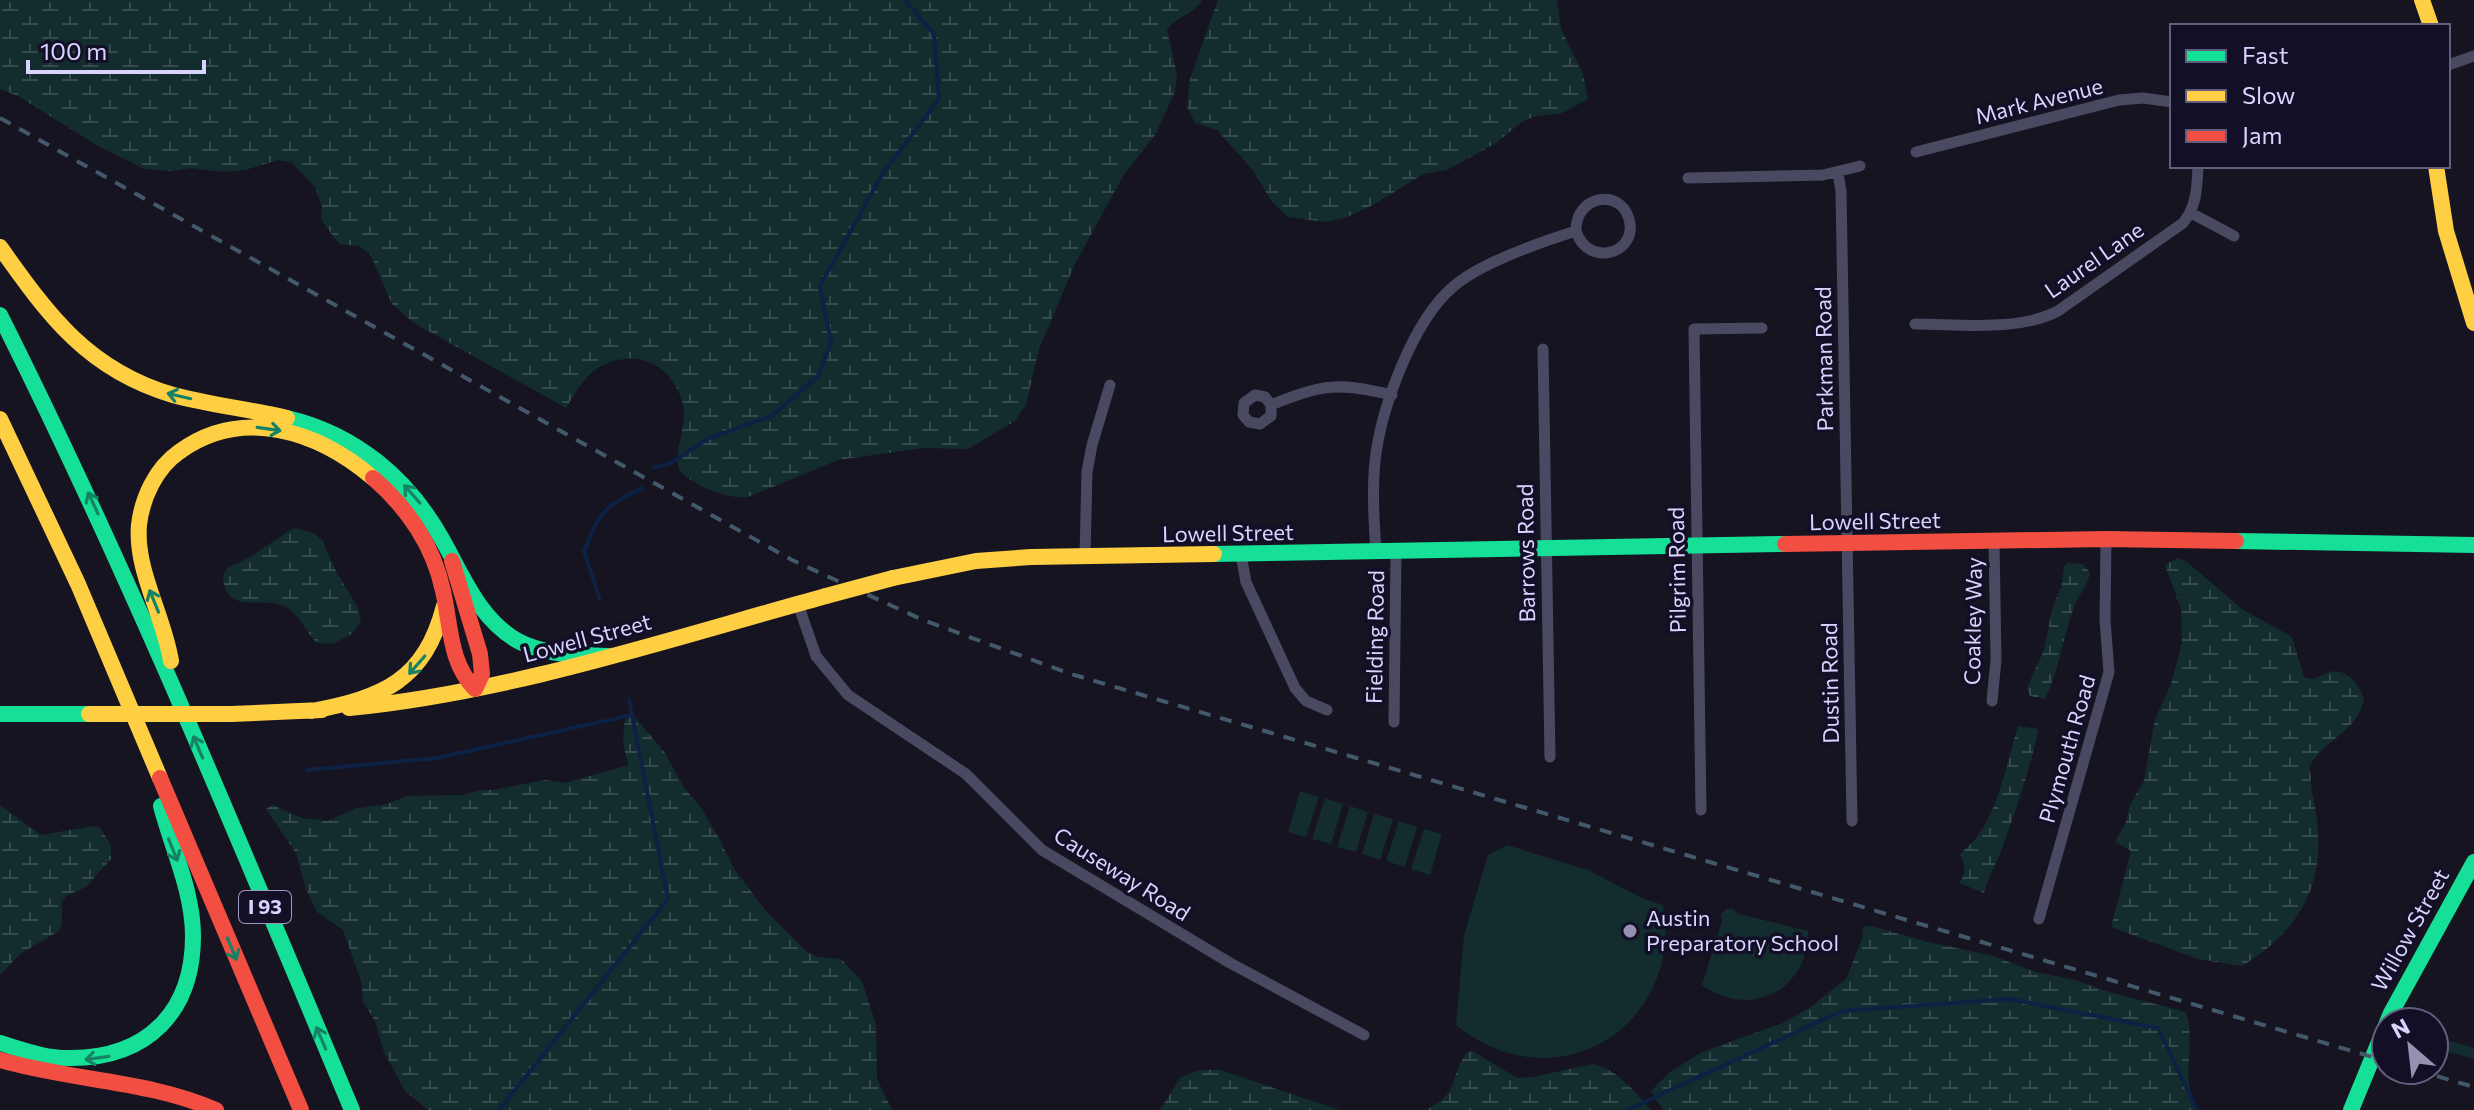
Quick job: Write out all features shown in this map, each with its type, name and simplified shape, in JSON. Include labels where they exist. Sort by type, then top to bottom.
[{"type":"main road","points":[[2422,0],[2430,24]]},
{"type":"main road","points":[[2436,168],[2446,231],[2474,323]]},
{"type":"main road","points":[[0,247],[58,326],[79,347],[114,371],[141,385],[176,396],[309,422],[366,452],[396,477],[420,504],[488,619],[505,633],[542,650],[608,656]]},
{"type":"main road","name":"I 93","points":[[0,315],[67,447],[113,547],[352,1110]]},
{"type":"main road","name":"I 93","points":[[0,419],[78,584],[301,1110]]},
{"type":"main road","points":[[179,703],[164,626],[142,564],[139,524],[145,497],[160,470],[183,448],[210,433],[242,427],[272,428],[299,435],[344,455],[385,488],[411,519],[430,551],[444,594],[459,664],[465,678],[475,689],[482,674],[480,654],[452,561]]},
{"type":"main road","name":"Lowell Street","points":[[0,714],[231,714],[312,711],[410,702],[608,656],[893,578],[977,561],[1085,556],[2106,539],[2474,545]]},
{"type":"main road","points":[[312,711],[363,700],[393,686],[413,671],[424,658],[437,632],[444,594]]},
{"type":"main road","points":[[0,1043],[26,1052],[67,1059],[105,1057],[127,1050],[154,1033],[181,997],[192,961],[191,912],[183,878],[168,838],[147,748]]},
{"type":"main road","name":"Willow Street","points":[[2351,1110],[2369,1056],[2390,1011],[2474,862]]},
{"type":"main road","points":[[0,1060],[49,1073],[165,1091],[216,1110]]},
{"type":"street","points":[[2450,64],[2474,56]]},
{"type":"street","name":"Mark Avenue","points":[[1916,152],[2119,100],[2143,98],[2170,102]]},
{"type":"street","points":[[1688,178],[1838,173],[1860,166]]},
{"type":"street","points":[[2198,168],[2191,213],[2234,236]]},
{"type":"street","name":"Parkman Road","points":[[1838,173],[1842,207],[1847,544]]},
{"type":"street","points":[[1599,200],[1610,200],[1620,205],[1629,219],[1627,240],[1606,253],[1588,249],[1576,231],[1580,212],[1588,204],[1599,200]]},
{"type":"street","name":"Laurel Lane","points":[[1915,324],[2002,323],[2049,316],[2183,223],[2191,213]]},
{"type":"street","points":[[1376,552],[1375,459],[1392,395],[1414,337],[1435,304],[1453,286],[1491,265],[1576,231]]},
{"type":"street","name":"Pilgrim Road","points":[[1701,810],[1694,329],[1762,328]]},
{"type":"street","name":"Barrows Road","points":[[1543,349],[1550,757]]},
{"type":"street","points":[[1085,556],[1089,458],[1110,385]]},
{"type":"street","points":[[1271,405],[1310,390],[1334,385],[1349,385],[1392,395]]},
{"type":"street","name":"Plymouth Road","points":[[2039,919],[2109,672],[2105,620],[2106,539]]},
{"type":"street","name":"Coakley Way","points":[[1992,701],[1996,660],[1994,541]]},
{"type":"street","name":"Dustin Road","points":[[1847,544],[1852,821]]},
{"type":"street","name":"Fielding Road","points":[[1394,722],[1396,552]]},
{"type":"street","points":[[1241,555],[1246,582],[1295,688],[1304,700],[1327,710]]},
{"type":"street","name":"Causeway Road","points":[[798,604],[816,656],[848,695],[974,780],[1042,850],[1230,963],[1364,1035]]},
{"type":"green space","points":[[0,0],[1202,0],[1167,30],[1177,74],[1175,92],[1155,135],[1123,176],[1075,264],[1039,349],[1026,404],[1015,421],[968,449],[923,448],[838,460],[748,497],[739,497],[712,491],[680,471],[678,456],[684,421],[683,404],[678,389],[660,368],[637,359],[610,362],[587,377],[566,408],[414,323],[392,304],[370,254],[359,246],[340,244],[335,239],[321,219],[322,206],[315,187],[291,162],[278,160],[245,170],[224,172],[191,168],[172,171],[145,169],[98,146],[18,96],[0,89]]},
{"type":"green space","points":[[1218,0],[1557,0],[1561,29],[1583,74],[1588,99],[1562,113],[1523,121],[1496,143],[1447,170],[1423,174],[1375,204],[1345,218],[1326,222],[1288,217],[1272,202],[1252,169],[1217,130],[1195,123],[1187,107],[1190,79]]},
{"type":"green space","points":[[295,528],[314,533],[323,542],[358,608],[361,621],[353,633],[333,644],[317,643],[297,617],[282,605],[234,599],[225,586],[223,578],[227,569]]},
{"type":"green space","points":[[2178,558],[2187,562],[2242,609],[2292,637],[2304,677],[2315,678],[2329,672],[2341,672],[2356,683],[2364,699],[2355,720],[2322,750],[2309,768],[2318,846],[2310,892],[2285,932],[2242,966],[2198,959],[2111,927],[2131,851],[2115,842],[2144,781],[2155,719],[2171,684],[2182,643],[2181,609],[2165,565]]},
{"type":"green space","points":[[2067,563],[2083,564],[2090,573],[2089,578],[2074,607],[2045,699],[2030,696],[2027,688],[2044,650],[2052,610]]},
{"type":"green space","points":[[633,715],[665,753],[685,789],[700,806],[734,869],[766,911],[806,951],[818,957],[841,959],[862,981],[876,1025],[877,1079],[892,1110],[428,1110],[405,1091],[384,1052],[375,1021],[363,1002],[361,981],[343,930],[317,912],[306,889],[296,853],[266,809],[273,805],[302,818],[328,821],[354,809],[387,804],[407,796],[463,795],[545,780],[565,783],[629,765],[624,749],[624,732],[625,720]]},
{"type":"green space","points":[[2018,726],[2038,729],[2037,737],[2013,819],[1984,893],[1959,883],[1964,869],[1960,855],[1977,837],[1992,811]]},
{"type":"green space","points":[[1300,791],[1319,797],[1306,837],[1288,832]]},
{"type":"green space","points":[[1325,798],[1343,804],[1331,844],[1312,839]]},
{"type":"green space","points":[[0,805],[41,835],[94,826],[100,828],[111,845],[111,859],[86,887],[66,896],[62,902],[59,931],[20,954],[0,975]]},
{"type":"green space","points":[[1350,806],[1368,812],[1356,852],[1337,847]]},
{"type":"green space","points":[[1374,814],[1393,819],[1380,860],[1362,854]]},
{"type":"green space","points":[[1399,821],[1417,827],[1405,867],[1386,861]]},
{"type":"green space","points":[[1424,829],[1442,834],[1430,875],[1411,869]]},
{"type":"green space","points":[[1507,845],[1588,870],[1642,898],[1663,905],[1664,949],[1653,987],[1632,1019],[1604,1042],[1570,1055],[1532,1057],[1494,1048],[1456,1025],[1464,935],[1488,855]]},
{"type":"green space","points":[[1726,909],[1808,931],[1806,952],[1799,969],[1788,983],[1757,999],[1739,1000],[1720,995],[1702,985],[1722,921],[1721,915]]},
{"type":"green space","points":[[1871,926],[1994,956],[2032,971],[2186,1012],[2190,1037],[2189,1087],[2196,1110],[1663,1110],[1651,1091],[1670,1072],[1702,1052],[1783,1023],[1809,1008],[1846,979],[1862,939],[1863,927]]},
{"type":"green space","points":[[2450,1041],[2474,1048],[2474,1059],[2450,1052]]},
{"type":"green space","points":[[1471,1050],[1517,1078],[1593,1064],[1601,1066],[1625,1082],[1651,1110],[1427,1110],[1447,1095],[1463,1059]]},
{"type":"green space","points":[[1200,1070],[1220,1070],[1340,1110],[1160,1110],[1181,1077]]},
{"type":"waterway","points":[[654,467],[669,464],[709,438],[772,416],[818,376],[831,342],[820,286],[883,173],[939,99],[934,34],[905,0]]},
{"type":"waterway","points":[[600,600],[584,551],[604,512],[642,488]]},
{"type":"waterway","points":[[307,770],[437,758],[632,715],[629,700]]},
{"type":"waterway","points":[[499,1110],[668,899],[632,715]]},
{"type":"waterway","points":[[1627,1110],[1842,1011],[2009,999],[2158,1028],[2197,1110]]},
{"type":"railway","points":[[0,118],[792,560],[923,620],[1071,674],[2370,1056]]},
{"type":"railway","points":[[2450,1080],[2474,1087]]},
{"type":"traffic: fast","points":[[0,315],[139,610],[352,1110]]},
{"type":"traffic: fast","points":[[287,418],[312,425],[357,447],[396,478],[428,517],[482,609],[504,632],[540,649],[608,656]]},
{"type":"traffic: fast","points":[[2236,541],[2474,545]]},
{"type":"traffic: fast","points":[[1214,554],[1785,544]]},
{"type":"traffic: fast","points":[[0,714],[89,714]]},
{"type":"traffic: fast","points":[[0,1043],[53,1057],[98,1056],[122,1050],[143,1039],[160,1026],[174,1008],[185,987],[191,963],[192,920],[186,887],[161,806]]},
{"type":"traffic: fast","points":[[2351,1110],[2391,1013],[2474,862]]},
{"type":"traffic: slow","points":[[2422,0],[2430,24]]},
{"type":"traffic: slow","points":[[2436,168],[2446,231],[2474,323]]},
{"type":"traffic: slow","points":[[0,247],[54,318],[73,338],[117,371],[173,395],[287,418]]},
{"type":"traffic: slow","points":[[0,419],[78,584],[160,778]]},
{"type":"traffic: slow","points":[[171,661],[141,559],[139,542],[139,525],[147,494],[163,466],[203,438],[228,430],[254,428],[279,430],[304,437],[328,448],[373,478]]},
{"type":"traffic: slow","points":[[893,578],[976,561],[1214,554]]},
{"type":"traffic: slow","points":[[826,596],[893,578]]},
{"type":"traffic: slow","points":[[349,708],[470,690],[530,677],[826,596]]},
{"type":"traffic: slow","points":[[312,711],[360,699],[398,681],[425,652],[444,606]]},
{"type":"traffic: slow","points":[[231,714],[322,710]]},
{"type":"traffic: slow","points":[[89,714],[231,714]]},
{"type":"traffic: jam","points":[[373,478],[408,515],[426,544],[439,575],[452,643],[460,667],[475,689],[482,674],[480,654],[452,561]]},
{"type":"traffic: jam","points":[[1785,544],[2106,539],[2236,541]]},
{"type":"traffic: jam","points":[[160,778],[301,1110]]},
{"type":"traffic: jam","points":[[0,1060],[163,1092],[216,1110]]},
{"type":"place","name":"Austin Preparatory School","points":[[1630,931]]}]
